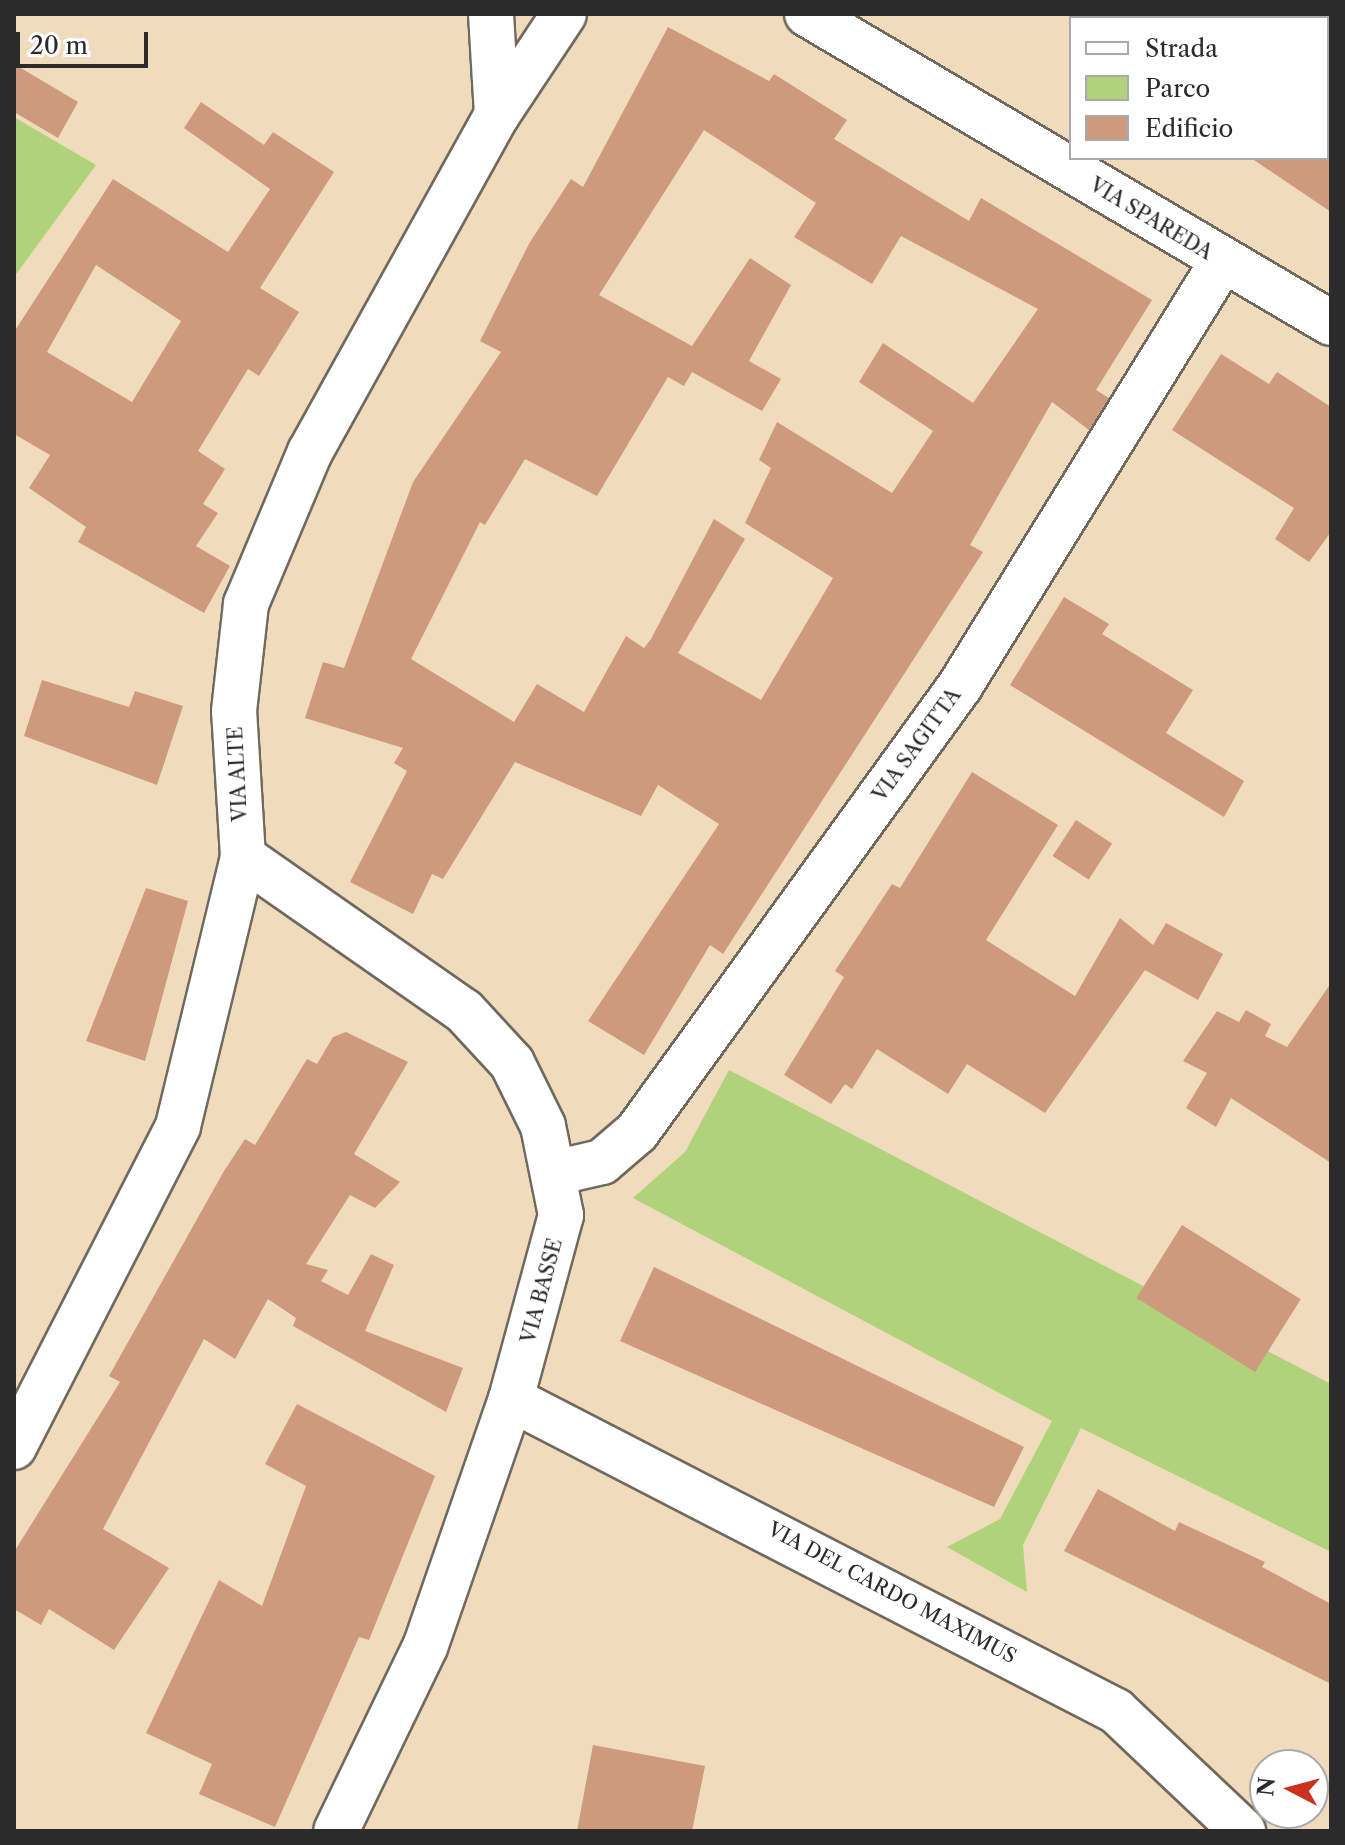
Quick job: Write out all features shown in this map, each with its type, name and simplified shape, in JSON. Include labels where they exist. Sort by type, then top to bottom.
[{"type":"street","points":[[491,14],[497,115]]},
{"type":"street","name":"VIA ALTE","points":[[14,1447],[178,1126],[243,857],[234,711],[246,604],[310,452],[497,115],[564,14]]},
{"type":"street","name":"VIA SPAREDA","points":[[807,14],[1222,262],[1331,323]]},
{"type":"street","name":"VIA SAGITTA","points":[[554,1173],[602,1162],[637,1132],[960,686],[1222,262]]},
{"type":"street","name":"VIA BASSE","points":[[243,857],[464,1011],[512,1063],[543,1126],[561,1215],[556,1254],[511,1399],[425,1647],[336,1831]]},
{"type":"street","name":"VIA DEL CARDO MAXIMUS","points":[[511,1399],[1116,1711],[1243,1831]]},
{"type":"green space","points":[[14,117],[96,165],[14,277]]},
{"type":"green space","points":[[729,1070],[1331,1384],[1331,1552],[1081,1428],[1023,1545],[1027,1592],[947,1547],[1000,1519],[1052,1421],[633,1198],[685,1152]]},
{"type":"building","points":[[668,27],[769,81],[774,74],[847,120],[834,139],[969,221],[981,198],[1152,300],[1096,390],[1109,398],[1089,430],[1052,402],[970,545],[983,552],[723,954],[710,945],[644,1055],[588,1021],[719,824],[658,785],[641,816],[515,762],[443,879],[432,874],[413,914],[350,882],[407,771],[394,763],[403,748],[305,718],[323,662],[344,668],[413,482],[501,352],[480,341],[530,242],[571,179],[583,187]],"holes":[[[704,130],[816,203],[794,237],[872,284],[901,236],[1038,309],[973,403],[883,343],[859,382],[933,431],[892,493],[777,422],[759,460],[771,468],[745,523],[833,578],[761,700],[678,653],[745,539],[714,519],[651,639],[644,648],[626,636],[584,712],[537,684],[514,722],[411,659],[480,522],[485,525],[525,459],[597,496],[668,377],[684,386],[692,372],[762,411],[781,379],[749,361],[791,285],[750,258],[692,346],[599,295]]]},
{"type":"building","points":[[14,64],[78,102],[58,138],[14,112]]},
{"type":"building","points":[[201,102],[264,145],[273,132],[334,172],[260,288],[299,312],[259,376],[248,369],[198,451],[225,469],[203,504],[218,513],[196,546],[230,566],[204,613],[78,542],[86,527],[29,488],[50,455],[14,434],[14,332],[113,179],[228,252],[270,189],[184,128]],"holes":[[[96,265],[181,321],[132,402],[47,352]]]},
{"type":"building","points":[[1331,158],[1331,212],[1254,160]]},
{"type":"building","points":[[1221,354],[1269,384],[1277,372],[1331,407],[1331,532],[1309,562],[1275,539],[1294,508],[1172,430]]},
{"type":"building","points":[[1064,597],[1109,624],[1102,634],[1193,690],[1166,733],[1244,781],[1224,817],[1010,685]]},
{"type":"building","points":[[42,680],[129,707],[135,691],[183,706],[157,785],[24,736]]},
{"type":"building","points":[[972,772],[1058,825],[986,940],[1075,996],[1120,918],[1153,945],[1166,923],[1223,954],[1198,1000],[1145,970],[1045,1113],[967,1064],[948,1094],[877,1049],[852,1089],[845,1084],[831,1104],[784,1075],[844,977],[835,971],[892,884],[900,888]]},
{"type":"building","points":[[1076,820],[1112,843],[1089,879],[1053,856]]},
{"type":"building","points":[[146,888],[188,901],[145,1061],[86,1041]]},
{"type":"building","points":[[1331,983],[1331,1163],[1231,1098],[1216,1127],[1186,1108],[1207,1073],[1183,1061],[1217,1011],[1239,1022],[1246,1010],[1271,1024],[1265,1036],[1287,1047]]},
{"type":"building","points":[[346,1032],[408,1062],[354,1154],[400,1182],[375,1208],[350,1195],[306,1264],[328,1270],[321,1281],[348,1295],[371,1254],[394,1265],[365,1331],[463,1368],[446,1412],[293,1326],[296,1318],[268,1299],[235,1359],[204,1339],[103,1529],[169,1568],[114,1650],[49,1609],[41,1625],[14,1609],[14,1552],[120,1382],[109,1376],[224,1171],[245,1139],[255,1145],[307,1059],[317,1064],[333,1037]]},
{"type":"building","points":[[1182,1225],[1301,1299],[1255,1372],[1136,1298]]},
{"type":"building","points":[[654,1267],[1024,1447],[994,1507],[620,1341]]},
{"type":"building","points":[[297,1404],[435,1476],[369,1640],[359,1637],[275,1827],[199,1794],[212,1764],[146,1733],[219,1580],[262,1606],[306,1486],[265,1464]]},
{"type":"building","points":[[1098,1489],[1175,1531],[1179,1522],[1265,1562],[1262,1567],[1331,1604],[1331,1684],[1064,1551]]},
{"type":"building","points":[[593,1745],[705,1766],[692,1831],[577,1831]]}]
